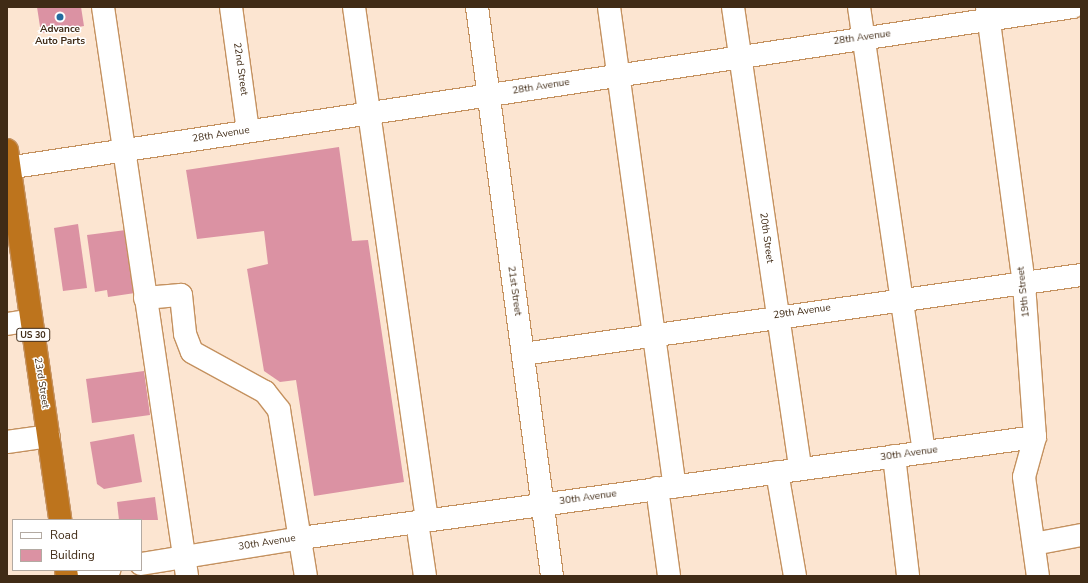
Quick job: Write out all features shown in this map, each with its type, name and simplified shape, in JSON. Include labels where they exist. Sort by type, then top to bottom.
[{"type":"highway","name":"23rd Street","points":[[8,162],[60,519]]},
{"type":"street","points":[[103,7],[123,150],[186,566]]},
{"type":"street","name":"22nd Street","points":[[231,7],[248,131]]},
{"type":"street","points":[[354,7],[370,114],[422,521],[425,576]]},
{"type":"street","name":"21st Street","points":[[477,7],[552,576]]},
{"type":"street","points":[[609,7],[653,334],[666,487],[669,576]]},
{"type":"street","name":"20th Street","points":[[734,7],[777,316],[800,468]]},
{"type":"street","points":[[859,7],[924,452]]},
{"type":"street","name":"28th Avenue","points":[[8,162],[123,150],[370,114],[741,55],[863,38],[988,14],[1073,7]]},
{"type":"street","name":"19th Street","points":[[988,14],[1024,284],[1035,437],[1024,477],[1038,576]]},
{"type":"street","name":"29th Avenue","points":[[523,354],[777,316],[1024,284],[1081,275]]},
{"type":"street","points":[[145,298],[180,295],[185,334],[192,352],[265,392],[279,410],[306,576]]},
{"type":"street","points":[[7,324],[31,320]]},
{"type":"street","points":[[7,442],[49,436]]},
{"type":"street","name":"30th Avenue","points":[[142,564],[186,566],[301,538],[800,468],[1035,437]]},
{"type":"street","points":[[894,456],[908,576]]},
{"type":"street","points":[[777,472],[795,576]]},
{"type":"street","points":[[1034,544],[1081,535]]},
{"type":"street","points":[[77,576],[104,571]]},
{"type":"building","name":"Advance Auto Parts","points":[[37,7],[81,7],[84,26],[41,33]]},
{"type":"building","points":[[339,147],[352,241],[368,240],[404,482],[314,496],[296,380],[280,382],[264,371],[247,269],[268,264],[264,231],[197,239],[186,170]]},
{"type":"building","points":[[78,224],[87,288],[63,291],[54,228]]},
{"type":"building","points":[[126,230],[135,293],[108,297],[107,290],[95,292],[87,235]]},
{"type":"building","points":[[144,371],[150,415],[92,423],[86,379]]},
{"type":"building","points":[[134,434],[142,482],[104,489],[97,484],[90,442]]},
{"type":"building","points":[[155,497],[158,520],[119,519],[117,502]]},
{"type":"place","name":"Advance Auto Parts","points":[[60,17]]}]
